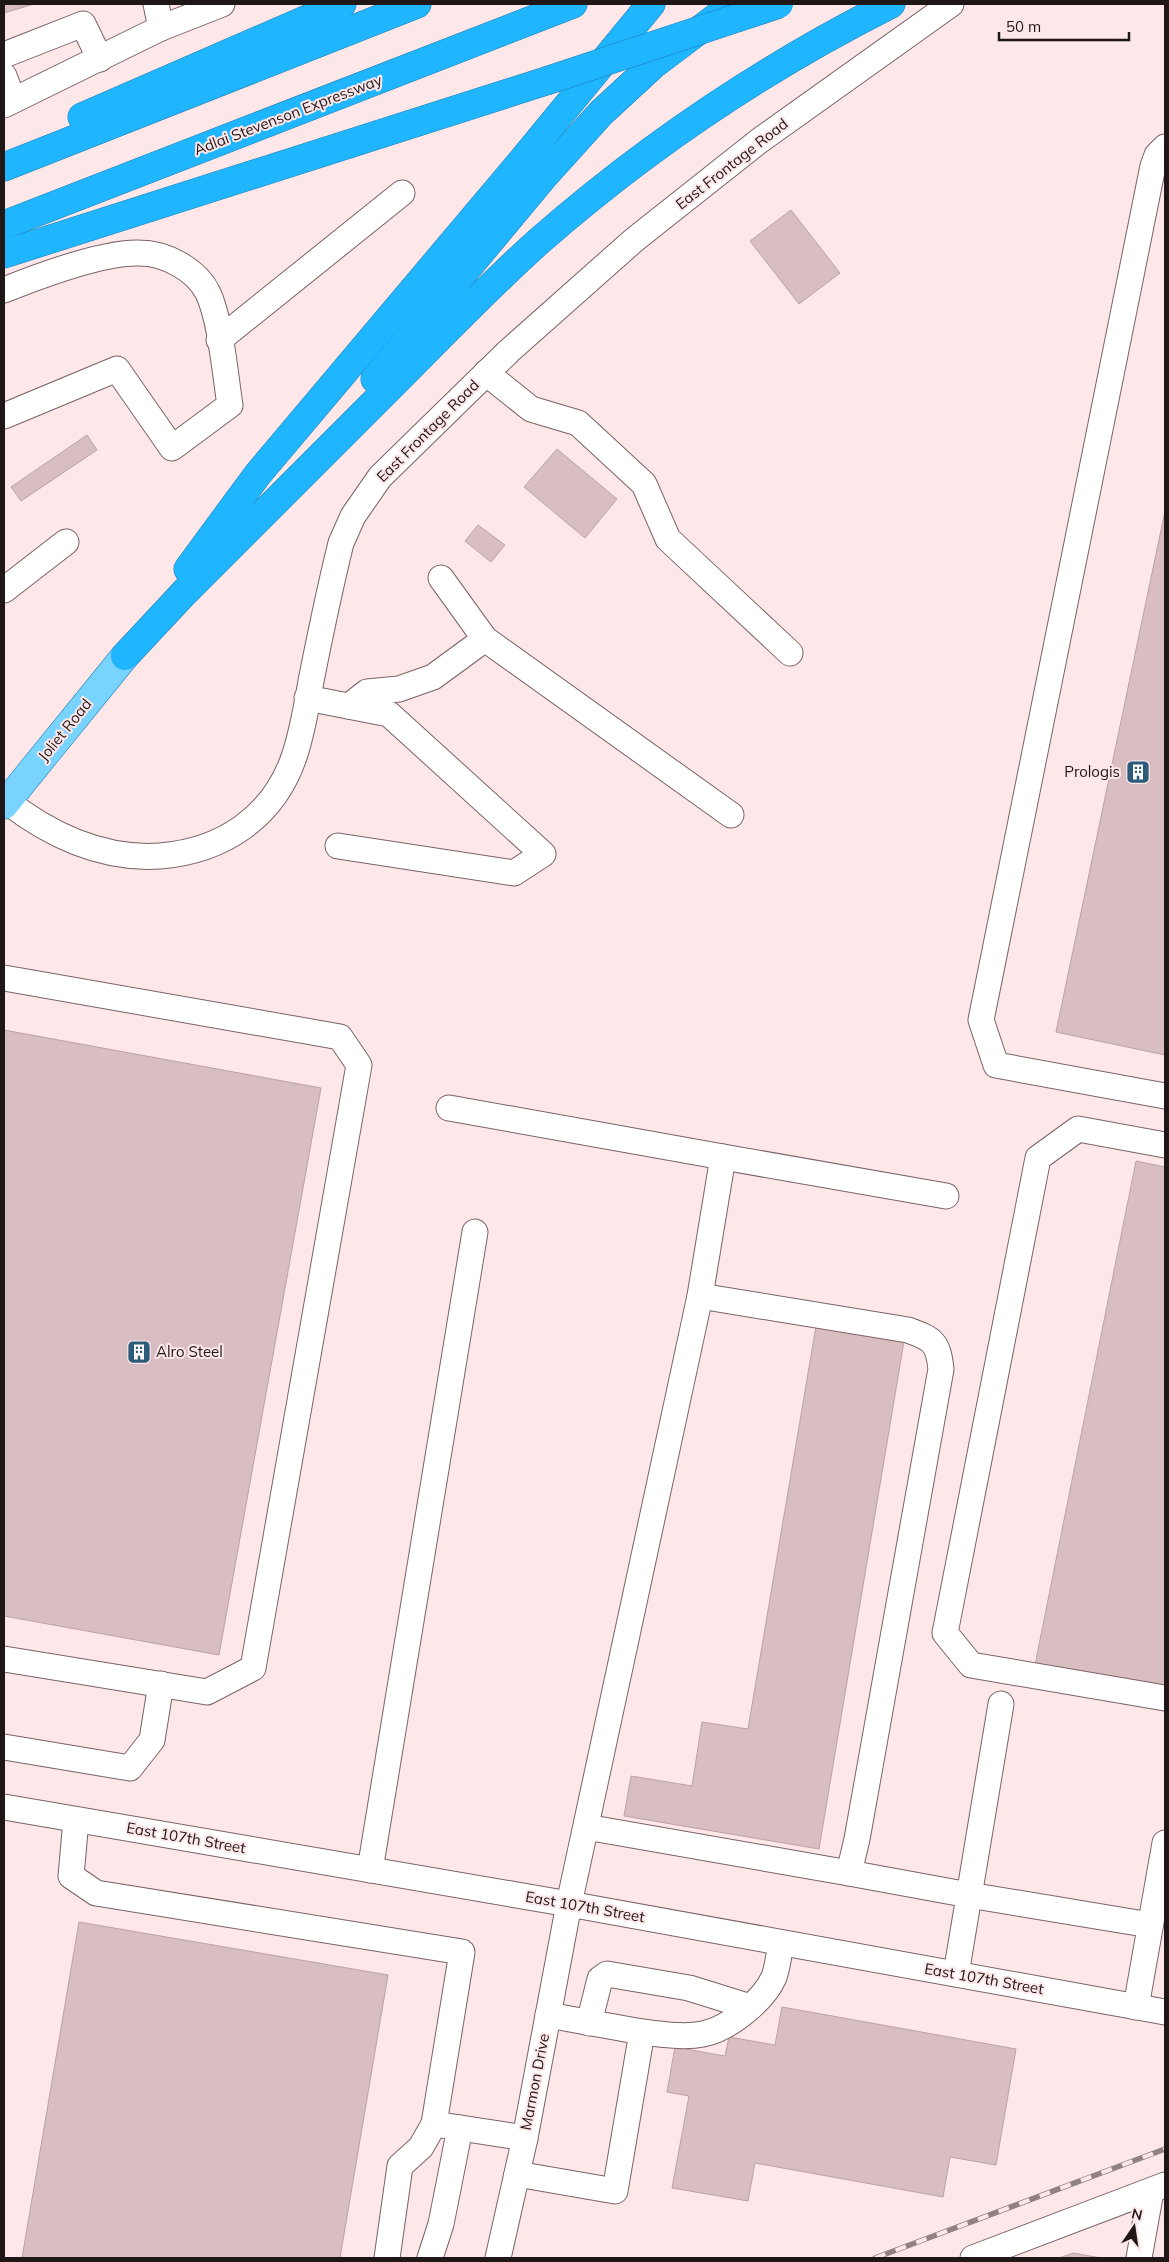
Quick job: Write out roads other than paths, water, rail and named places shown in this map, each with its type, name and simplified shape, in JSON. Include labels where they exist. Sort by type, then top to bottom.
[{"type":"highway","points":[[4,152],[342,4]]},
{"type":"highway","points":[[4,167],[416,4]]},
{"type":"highway","name":"Adlai Stevenson Expressway","points":[[4,225],[573,4]]},
{"type":"highway","points":[[125,656],[258,474],[515,169],[651,4]]},
{"type":"highway","points":[[125,656],[282,488],[429,315],[545,174],[601,113],[653,65],[734,4]]},
{"type":"highway","points":[[4,254],[546,81],[779,4]]},
{"type":"highway","points":[[186,591],[477,300],[538,242],[650,152],[734,93],[800,53],[891,4]]},
{"type":"main road","name":"Joliet Road","points":[[5,801],[125,656]]},
{"type":"street","points":[[156,4],[161,28]]},
{"type":"street","points":[[4,76],[8,103],[161,28],[222,4]]},
{"type":"street","name":"East Frontage Road","points":[[5,801],[58,836],[85,846],[150,856],[198,851],[233,836],[273,797],[294,758],[341,543],[353,516],[380,477],[486,373],[634,240],[759,141],[951,4]]},
{"type":"street","points":[[4,55],[83,24],[100,59]]},
{"type":"street","points":[[1165,147],[1157,155],[1153,166],[981,1020],[996,1065],[1165,1096]]},
{"type":"street","points":[[219,340],[402,193]]},
{"type":"street","points":[[4,290],[33,278],[103,258],[139,253],[166,258],[184,267],[198,279],[208,293],[215,316],[230,405],[172,448],[117,369],[4,416]]},
{"type":"street","points":[[486,373],[531,409],[578,423],[644,484],[668,539],[790,653]]},
{"type":"street","points":[[4,590],[66,542]]},
{"type":"street","points":[[441,578],[485,639],[731,815]]},
{"type":"street","points":[[349,706],[367,692],[399,689],[433,677],[485,639]]},
{"type":"street","points":[[307,698],[389,714],[543,854],[514,873],[338,846]]},
{"type":"street","points":[[4,978],[340,1037],[358,1065],[253,1668],[207,1692],[4,1659]]},
{"type":"street","points":[[449,1108],[946,1196]]},
{"type":"street","points":[[1165,1145],[1078,1129],[1038,1158],[945,1633],[971,1665],[1165,1698]]},
{"type":"street","name":"Marmon Drive","points":[[498,2258],[525,2138],[569,1904],[700,1296],[723,1157]]},
{"type":"street","points":[[370,1870],[476,1232]]},
{"type":"street","points":[[700,1296],[908,1330],[930,1338],[939,1351],[941,1369],[857,1839],[848,1873]]},
{"type":"street","points":[[4,1747],[130,1768],[152,1740],[160,1684]]},
{"type":"street","points":[[956,1974],[1001,1704]]},
{"type":"street","name":"East 107th Street","points":[[5,1811],[76,1820],[569,1904],[1165,2012]]},
{"type":"street","points":[[76,1820],[71,1876],[96,1893],[462,1952],[434,2124],[421,2147],[400,2166],[387,2258]]},
{"type":"street","points":[[586,1827],[1150,1925]]},
{"type":"street","points":[[1136,2007],[1165,1843]]},
{"type":"street","points":[[548,2016],[642,2032],[679,2036],[706,2034],[729,2022],[750,2007],[768,1989],[775,1974],[781,1942]]},
{"type":"street","points":[[589,2023],[600,1979],[607,1974],[689,1988],[750,2007]]},
{"type":"street","points":[[516,2174],[615,2191],[642,2032]]},
{"type":"street","points":[[434,2124],[525,2138]]},
{"type":"street","points":[[430,2258],[441,2224],[460,2128]]},
{"type":"street","points":[[972,2258],[1158,2188]]},
{"type":"street","points":[[1139,2258],[1158,2188]]},
{"type":"railway","points":[[875,2258],[1165,2149]]},
{"type":"place","name":"Prologis","points":[[1138,772]]},
{"type":"place","name":"Alro Steel","points":[[139,1352]]}]
